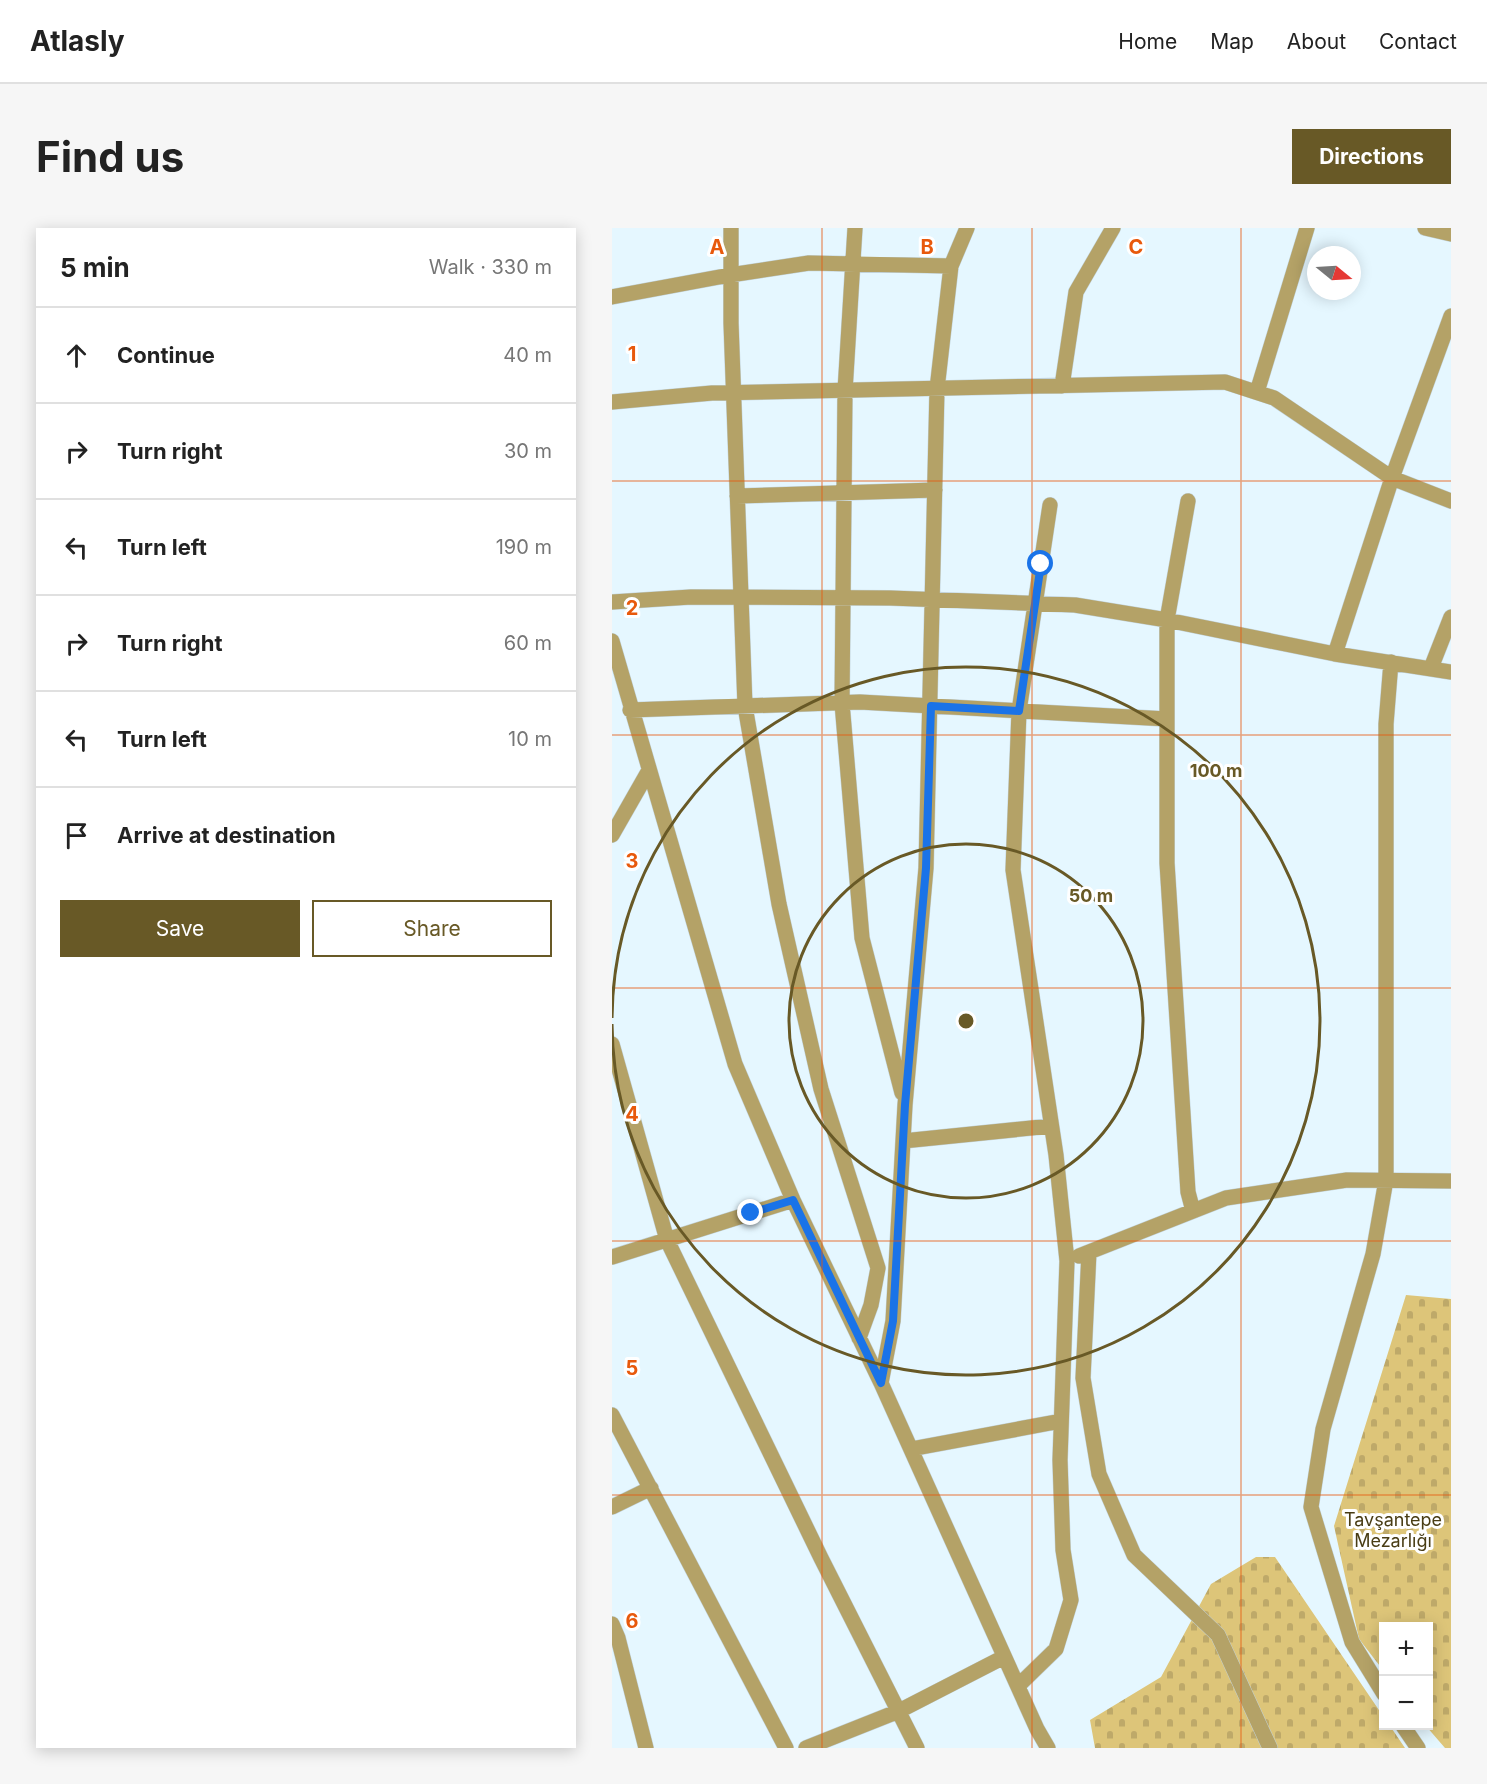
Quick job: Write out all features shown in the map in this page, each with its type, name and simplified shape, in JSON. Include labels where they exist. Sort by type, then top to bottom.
[{"type":"street","points":[[731,228],[730,275],[745,706],[779,904],[821,1089],[878,1268],[871,1305],[859,1338]]},
{"type":"street","points":[[855,228],[845,391],[843,703],[862,938],[905,1105]]},
{"type":"street","points":[[881,1383],[893,1321],[905,1105],[926,868],[937,389],[951,266],[967,228]]},
{"type":"street","points":[[1062,386],[1076,292],[1113,228]]},
{"type":"street","points":[[1257,393],[1307,228]]},
{"type":"street","points":[[1425,228],[1451,234]]},
{"type":"street","points":[[612,297],[809,263],[951,266]]},
{"type":"street","points":[[1335,654],[1392,478],[1451,316]]},
{"type":"street","points":[[612,402],[735,393],[1225,382],[1274,398],[1392,478],[1451,501]]},
{"type":"street","points":[[737,496],[935,490]]},
{"type":"street","points":[[1188,501],[1167,620],[1167,863],[1188,1192],[1193,1211]]},
{"type":"street","points":[[1018,1686],[1056,1649],[1071,1600],[1063,1550],[1061,1422],[1067,1261],[1051,1126],[1013,870],[1019,711],[1050,505]]},
{"type":"street","points":[[612,602],[740,597],[933,600],[1075,606],[1167,620],[1335,654],[1451,672]]},
{"type":"street","points":[[1431,669],[1451,617]]},
{"type":"street","points":[[612,641],[648,772],[735,1064],[793,1200],[881,1383],[1004,1657],[1048,1748]]},
{"type":"street","points":[[1379,1687],[1352,1642],[1311,1507],[1323,1429],[1373,1254],[1386,1180],[1386,724],[1391,662]]},
{"type":"street","points":[[630,710],[843,703],[1167,719]]},
{"type":"street","points":[[612,835],[648,772]]},
{"type":"street","points":[[612,1044],[667,1240],[917,1748]]},
{"type":"street","points":[[903,1142],[1051,1126]]},
{"type":"street","points":[[1067,1261],[1226,1198],[1347,1180],[1451,1181]]},
{"type":"street","points":[[612,1257],[793,1200]]},
{"type":"street","points":[[1089,1252],[1083,1378],[1099,1474],[1134,1555],[1218,1635],[1270,1748]]},
{"type":"street","points":[[612,1415],[786,1748]]},
{"type":"street","points":[[910,1449],[1061,1422]]},
{"type":"street","points":[[612,1507],[651,1488]]},
{"type":"street","points":[[612,1624],[618,1638],[646,1748]]},
{"type":"street","points":[[806,1748],[899,1712],[1004,1657]]},
{"type":"street","points":[[1406,1730],[1418,1748]]},
{"type":"green space","name":"Tavşantepe Mezarlığı","points":[[1406,1295],[1451,1299],[1451,1748],[1445,1748],[1429,1730],[1433,1730],[1433,1622],[1379,1622],[1379,1665],[1359,1639],[1334,1526]]},
{"type":"green space","points":[[1256,1557],[1275,1557],[1379,1710],[1379,1730],[1393,1730],[1405,1748],[1095,1748],[1090,1720],[1161,1677],[1211,1584]]},
{"type":"route","points":[[751,1213],[793,1200],[881,1383],[893,1321],[905,1105],[926,868],[931,706],[1019,711],[1041,564]]}]
